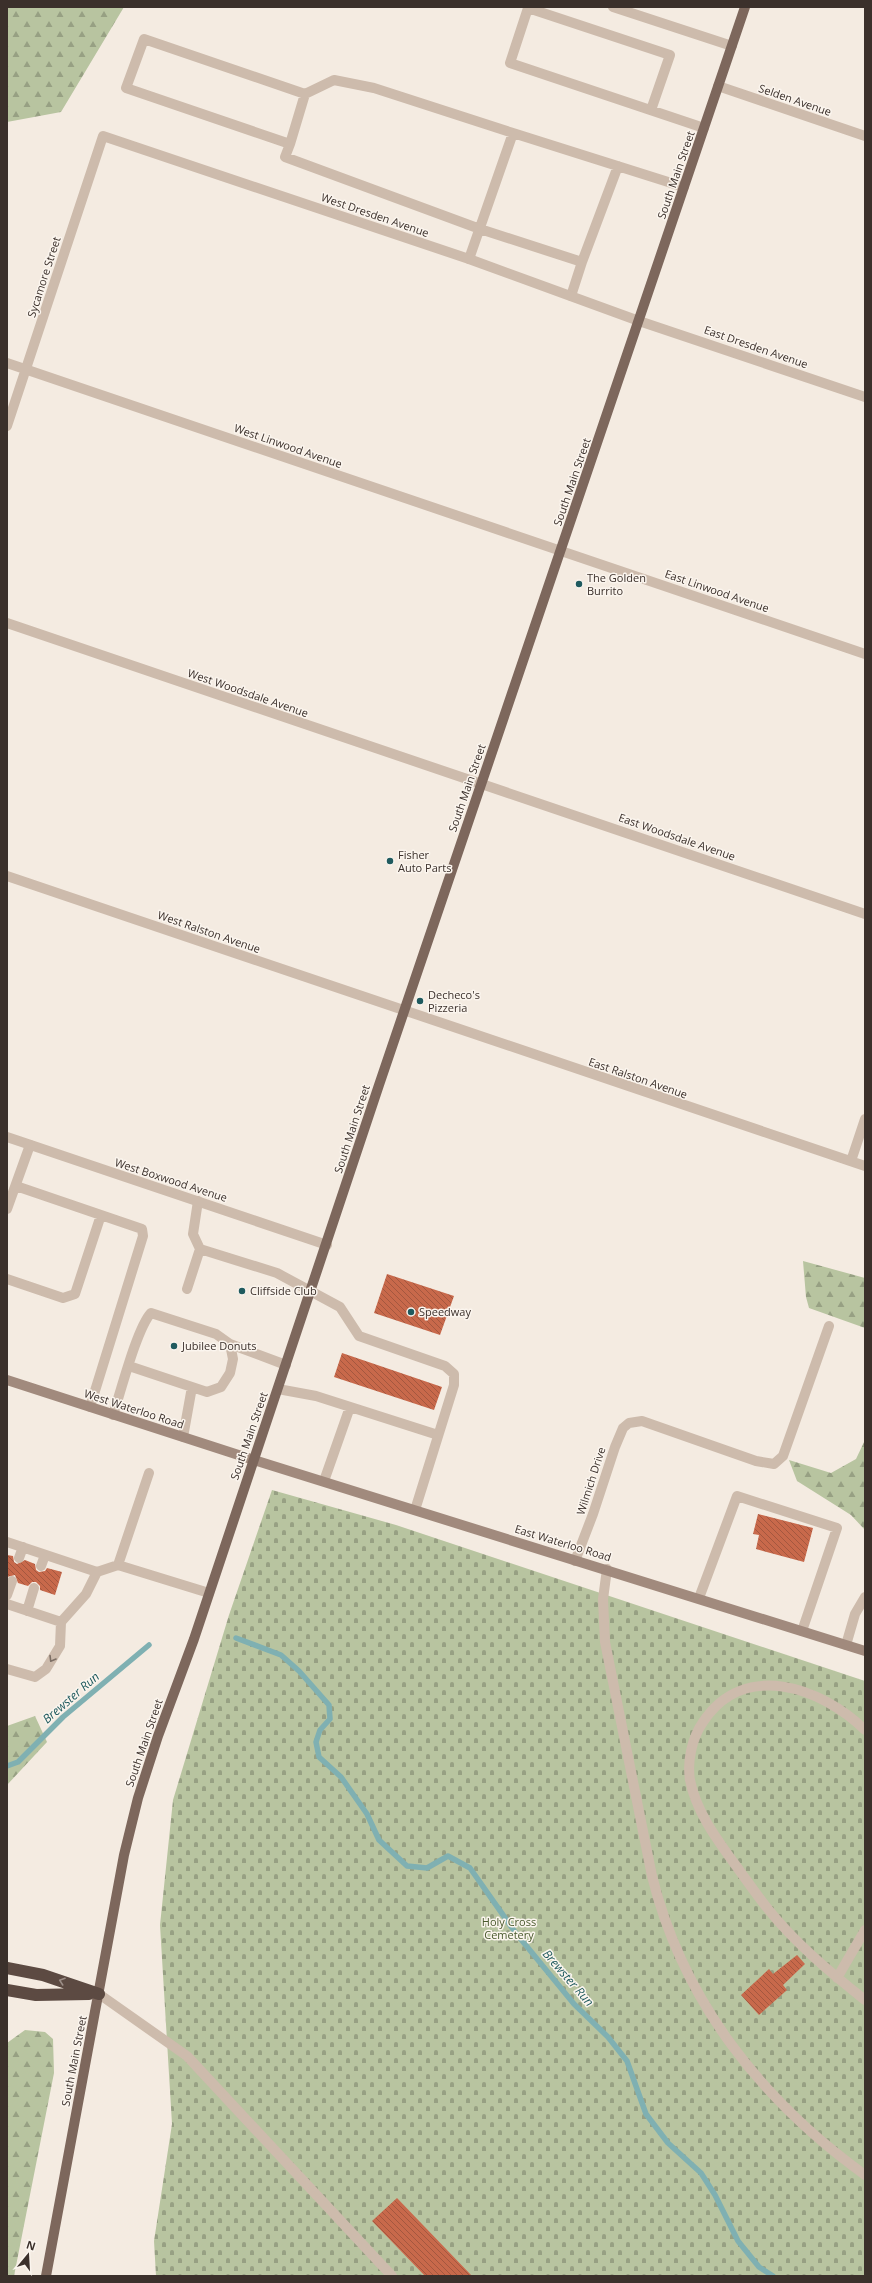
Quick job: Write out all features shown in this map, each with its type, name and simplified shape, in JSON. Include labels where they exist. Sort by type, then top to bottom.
[{"type":"highway","points":[[7,1968],[43,1974],[99,1994]]},
{"type":"highway","points":[[7,1990],[36,1995],[99,1994]]},
{"type":"main road","name":"South Main Street","points":[[46,2276],[124,1855],[138,1798],[278,1390],[404,1012],[745,7]]},
{"type":"main road","name":"West Waterloo Road","points":[[7,1380],[254,1460]]},
{"type":"main road","name":"East Waterloo Road","points":[[254,1460],[575,1561],[607,1569],[865,1651]]},
{"type":"street","points":[[613,7],[732,46]]},
{"type":"street","points":[[651,110],[670,56],[528,8],[510,63],[704,128]]},
{"type":"street","points":[[290,144],[126,88],[144,39],[305,94],[334,80],[374,88],[684,187]]},
{"type":"street","name":"Selden Avenue","points":[[718,86],[865,136]]},
{"type":"street","points":[[305,94],[285,157],[480,229],[582,262]]},
{"type":"street","points":[[469,259],[512,133]]},
{"type":"street","name":"West Dresden Avenue","points":[[102,136],[469,259],[639,321]]},
{"type":"street","name":"Sycamore Street","points":[[7,426],[102,136]]},
{"type":"street","points":[[571,296],[582,262],[618,166]]},
{"type":"street","name":"East Dresden Avenue","points":[[639,321],[865,397]]},
{"type":"street","name":"West Linwood Avenue","points":[[7,363],[561,552]]},
{"type":"street","name":"East Linwood Avenue","points":[[561,552],[865,654]]},
{"type":"street","name":"West Woodsdale Avenue","points":[[7,623],[482,784]]},
{"type":"street","name":"East Woodsdale Avenue","points":[[482,784],[865,914]]},
{"type":"street","name":"West Ralston Avenue","points":[[7,876],[404,1012]]},
{"type":"street","name":"East Ralston Avenue","points":[[404,1012],[776,1138],[865,1166]]},
{"type":"street","points":[[850,1161],[865,1119]]},
{"type":"street","name":"West Boxwood Avenue","points":[[7,1137],[327,1245]]},
{"type":"street","points":[[7,1209],[30,1145]]},
{"type":"street","points":[[16,1186],[142,1229],[143,1236],[90,1407]]},
{"type":"street","points":[[187,1289],[200,1249],[193,1234],[198,1201]]},
{"type":"street","points":[[7,1279],[63,1298],[75,1294],[101,1215]]},
{"type":"street","points":[[200,1249],[277,1273],[340,1306],[359,1336],[445,1366],[454,1374],[454,1385],[415,1510]]},
{"type":"street","points":[[113,1414],[144,1320],[151,1313],[216,1334],[230,1344],[286,1364]]},
{"type":"street","name":"Wilmich Drive","points":[[575,1561],[623,1428],[629,1423],[642,1421],[756,1462],[774,1464],[783,1456],[830,1326]]},
{"type":"street","points":[[129,1366],[207,1392],[220,1387],[230,1372],[233,1360],[230,1344]]},
{"type":"street","points":[[183,1437],[192,1387]]},
{"type":"street","points":[[278,1390],[316,1396],[438,1435]]},
{"type":"street","points":[[324,1481],[350,1407]]},
{"type":"street","points":[[118,1565],[149,1473]]},
{"type":"street","points":[[699,1598],[737,1496],[837,1528],[802,1631]]},
{"type":"street","points":[[7,1542],[97,1572],[118,1565],[209,1593]]},
{"type":"street","points":[[19,1558],[22,1547]]},
{"type":"street","points":[[41,1566],[45,1555]]},
{"type":"street","points":[[607,1569],[603,1598],[605,1642],[652,1876],[660,1907],[676,1952],[707,2009],[739,2055],[764,2084],[816,2136],[865,2175]]},
{"type":"street","points":[[7,1670],[35,1677],[46,1669],[60,1646],[61,1622],[86,1594],[97,1572]]},
{"type":"street","points":[[7,1595],[12,1581]]},
{"type":"street","points":[[27,1610],[34,1588]]},
{"type":"street","points":[[846,1645],[855,1614],[865,1597]]},
{"type":"street","points":[[7,1604],[61,1622]]},
{"type":"street","points":[[865,1730],[849,1714],[825,1700],[787,1687],[762,1686],[728,1697],[716,1706],[699,1728],[691,1753],[690,1780],[694,1794],[721,1845],[768,1909],[788,1931],[837,1978],[865,2000]]},
{"type":"street","points":[[837,1978],[865,1930]]},
{"type":"street","points":[[99,1994],[187,2056],[392,2276]]},
{"type":"green space","points":[[7,7],[124,7],[61,112],[7,122]]},
{"type":"green space","points":[[803,1261],[865,1278],[865,1328],[809,1308],[806,1297]]},
{"type":"green space","points":[[865,1440],[865,1530],[851,1515],[797,1481],[789,1460],[831,1473],[856,1459]]},
{"type":"green space","name":"Holy Cross Cemetery","points":[[272,1490],[396,1525],[865,1681],[865,2276],[156,2276],[154,2241],[172,2124],[160,1925],[173,1800],[229,1615]]},
{"type":"green space","points":[[35,1716],[47,1742],[7,1785],[7,1726]]},
{"type":"green space","points":[[25,2030],[45,2032],[53,2039],[54,2073],[14,2276],[7,2276],[7,2043]]},
{"type":"building","points":[[387,1274],[454,1296],[440,1335],[374,1313]]},
{"type":"building","points":[[342,1353],[442,1387],[434,1410],[334,1377]]},
{"type":"building","points":[[758,1514],[813,1528],[804,1562],[756,1549],[759,1535],[753,1534]]},
{"type":"building","points":[[7,1555],[13,1556],[14,1562],[17,1564],[25,1560],[35,1564],[36,1570],[39,1572],[45,1571],[47,1568],[62,1572],[55,1595],[40,1590],[40,1586],[36,1582],[32,1582],[28,1586],[18,1583],[15,1575],[7,1577]]},
{"type":"building","points":[[797,1955],[805,1964],[783,1985],[787,1990],[759,2015],[741,1995],[769,1969],[773,1974]]},
{"type":"building","points":[[397,2198],[472,2276],[425,2276],[372,2221]]},
{"type":"waterway","name":"Brewster Run","points":[[236,1638],[281,1655],[299,1671],[329,1705],[330,1719],[320,1730],[316,1742],[319,1757],[341,1777],[367,1814],[379,1840],[407,1866],[427,1868],[448,1856],[470,1868],[515,1932],[574,2004],[608,2037],[627,2061],[646,2114],[668,2143],[701,2173],[715,2195],[738,2241],[759,2267],[773,2276]]},
{"type":"waterway","name":"Brewster Run","points":[[7,1766],[18,1762],[63,1717],[149,1645]]},
{"type":"place","name":"The Golden Burrito","points":[[579,584]]},
{"type":"place","name":"Fisher Auto Parts","points":[[390,861]]},
{"type":"place","name":"Decheco's Pizzeria","points":[[420,1001]]},
{"type":"place","name":"Cliffside Club","points":[[242,1291]]},
{"type":"place","name":"Speedway","points":[[411,1312]]},
{"type":"place","name":"Jubilee Donuts","points":[[174,1346]]}]
